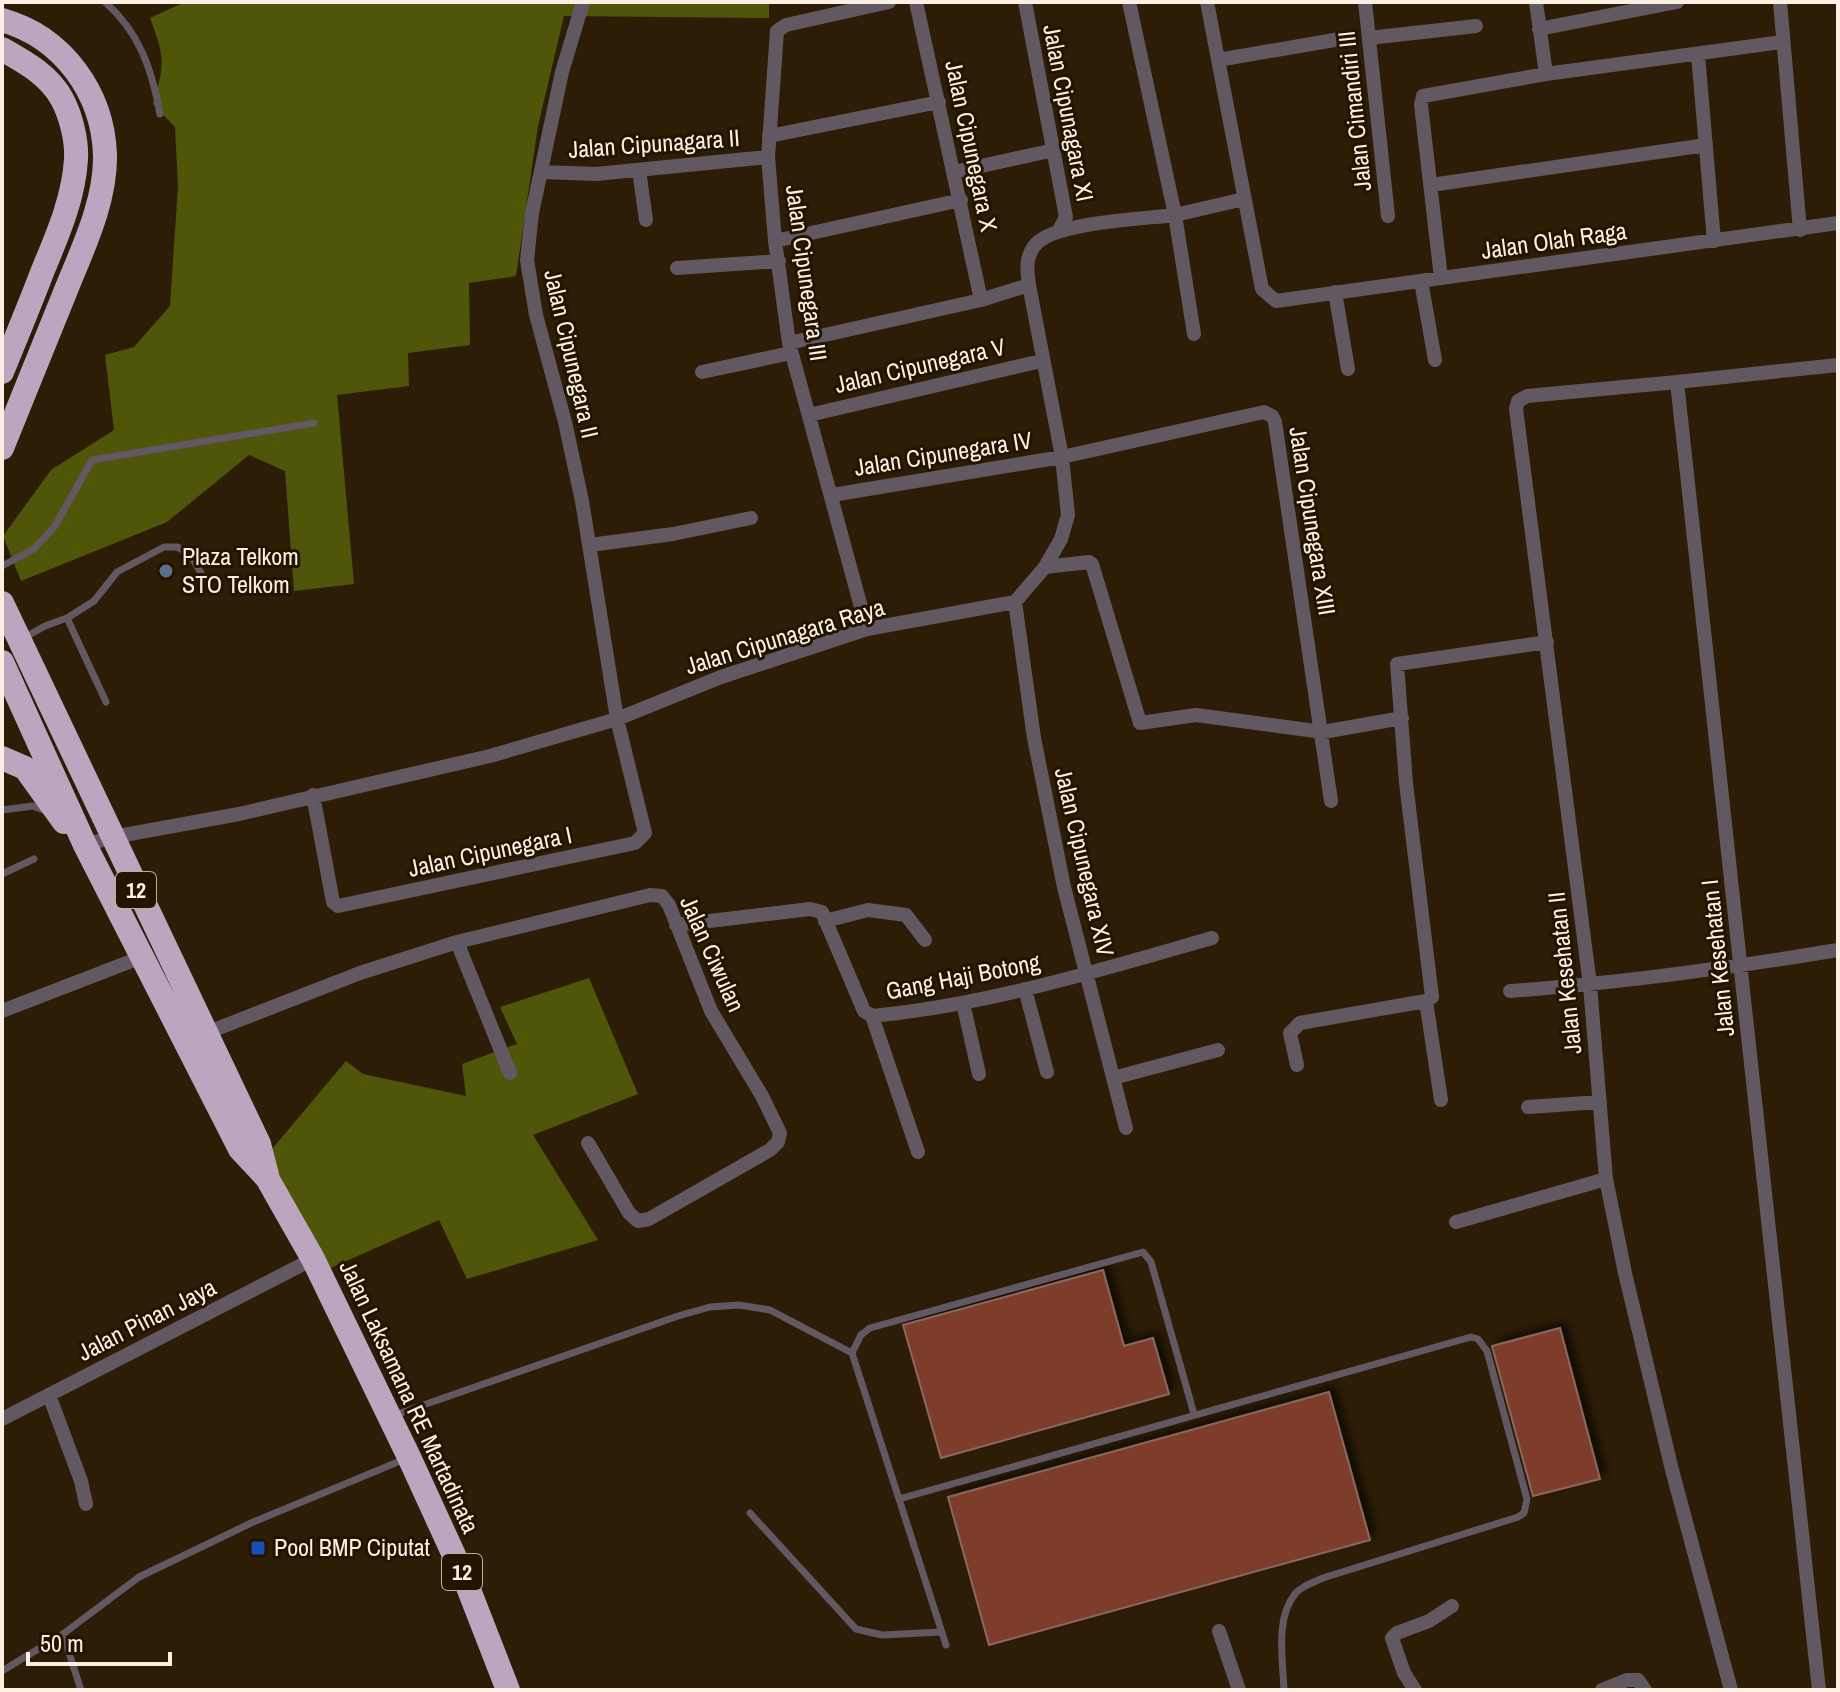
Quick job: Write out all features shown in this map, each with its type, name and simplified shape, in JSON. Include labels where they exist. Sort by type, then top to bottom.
[{"type":"highway","points":[[2,20],[43,39],[66,57],[87,84],[100,119],[105,156],[100,197],[83,247],[2,448]]},
{"type":"highway","points":[[2,49],[45,77],[62,99],[72,126],[76,156],[72,191],[2,372]]},
{"type":"highway","name":"Jalan Laksamana RE Martadinata","points":[[2,603],[259,1144],[267,1178]]},
{"type":"highway","name":"Jalan Laksamana RE Martadinata","points":[[2,662],[85,845],[240,1149],[267,1178],[313,1259],[464,1577],[508,1690]]},
{"type":"highway","points":[[2,758],[25,768],[58,816],[85,845]]},
{"type":"street","name":"Jalan Cipunegara II","points":[[583,2],[562,72],[532,213],[527,260],[530,289],[565,422],[590,545],[617,719]]},
{"type":"street","name":"Jalan Cipunegara III","points":[[867,629],[790,348],[775,241],[768,157],[777,31],[820,9],[889,2]]},
{"type":"street","name":"Jalan Cipunegara X","points":[[916,2],[981,300]]},
{"type":"street","name":"Jalan Cipunagara XI","points":[[1025,2],[1066,217],[1059,230]]},
{"type":"street","points":[[1129,2],[1175,215],[1194,334]]},
{"type":"street","points":[[1015,602],[1045,567],[1061,539],[1068,515],[1062,457],[1041,361],[1029,285],[1029,254],[1037,243],[1059,230],[1175,215],[1244,199],[1207,2]]},
{"type":"street","name":"Jalan Cimandiri III","points":[[1365,2],[1388,216]]},
{"type":"street","points":[[1536,2],[1546,74]]},
{"type":"street","points":[[1539,29],[1677,2]]},
{"type":"street","points":[[1780,2],[1800,230]]},
{"type":"street","points":[[1369,38],[1476,26]]},
{"type":"street","points":[[1218,60],[1340,39]]},
{"type":"street","points":[[1441,278],[1421,105],[1423,96],[1546,74],[1782,42]]},
{"type":"street","points":[[1698,55],[1714,241]]},
{"type":"street","points":[[769,136],[939,102]]},
{"type":"street","points":[[1431,185],[1706,145]]},
{"type":"street","points":[[954,172],[1054,150]]},
{"type":"street","name":"Jalan Cipunagara II","points":[[542,172],[596,174],[768,157]]},
{"type":"street","points":[[639,170],[646,220]]},
{"type":"street","name":"Jalan Olah Raga","points":[[1244,199],[1262,289],[1276,301],[1838,223]]},
{"type":"street","points":[[775,241],[961,200]]},
{"type":"street","points":[[677,268],[779,261]]},
{"type":"street","points":[[1421,281],[1435,360]]},
{"type":"street","points":[[702,372],[1029,285]]},
{"type":"street","points":[[1335,292],[1348,369]]},
{"type":"street","name":"Jalan Cipunegara V","points":[[809,415],[1041,361]]},
{"type":"street","points":[[1677,382],[1838,366]]},
{"type":"street","name":"Jalan Kesehatan II","points":[[1677,382],[1527,396],[1518,401],[1516,409],[1590,985],[1606,1179],[1672,1470],[1731,1690]]},
{"type":"street","name":"Jalan Kesehatan I","points":[[1677,382],[1819,1690]]},
{"type":"street","name":"Jalan Cipunegara XIII","points":[[1062,457],[1264,412],[1272,416],[1323,732],[1331,801]]},
{"type":"street","name":"Jalan Cipunegara IV","points":[[832,495],[1062,457]]},
{"type":"street","points":[[590,545],[673,534],[751,518]]},
{"type":"street","points":[[1045,567],[1092,564],[1140,723],[1196,715],[1323,732],[1402,718]]},
{"type":"street","name":"Jalan Cipunagara Raya","points":[[85,845],[224,817],[490,756],[617,719],[721,677],[867,629],[1015,602]]},
{"type":"street","name":"Jalan Cipunegara XIV","points":[[1015,602],[1034,738],[1064,887],[1126,1128]]},
{"type":"street","points":[[1297,1065],[1290,1033],[1300,1023],[1426,1001],[1432,997],[1406,783],[1397,664],[1547,642]]},
{"type":"street","name":"Jalan Cipunegara I","points":[[313,795],[333,902],[338,906],[635,843],[645,833],[617,719]]},
{"type":"street","name":"Jalan Ciwulan","points":[[206,1033],[360,973],[457,942],[650,895],[662,896],[669,905],[711,1011],[762,1096],[780,1133],[778,1142],[770,1150],[649,1219],[638,1221],[629,1213],[588,1143]]},
{"type":"street","points":[[676,925],[810,909],[822,912],[825,921],[868,910],[906,915],[925,940]]},
{"type":"street","name":"Gang Haji Botong","points":[[825,921],[864,1011],[872,1016],[963,1003],[1025,989],[1212,938]]},
{"type":"street","points":[[457,942],[510,1073]]},
{"type":"street","points":[[1510,991],[1590,985],[1838,950]]},
{"type":"street","points":[[2,1011],[142,957]]},
{"type":"street","points":[[1025,989],[1047,1072]]},
{"type":"street","points":[[1426,1001],[1441,1100]]},
{"type":"street","points":[[963,1003],[979,1074]]},
{"type":"street","points":[[872,1016],[918,1152]]},
{"type":"street","points":[[1113,1078],[1218,1050]]},
{"type":"street","points":[[1528,1107],[1600,1102]]},
{"type":"street","points":[[1456,1222],[1606,1179]]},
{"type":"street","name":"Jalan Pinan Jaya","points":[[2,1419],[313,1259]]},
{"type":"street","points":[[49,1395],[81,1481],[86,1504]]},
{"type":"street","points":[[1415,1690],[1404,1673],[1392,1638],[1397,1633],[1429,1621],[1452,1606]]},
{"type":"street","points":[[1219,1631],[1239,1690]]},
{"type":"street","points":[[1602,1690],[1627,1680],[1638,1680],[1645,1690]]},
{"type":"lane","points":[[105,2],[121,16],[137,40],[152,73],[160,114]]},
{"type":"lane","points":[[2,566],[34,549],[55,526],[92,460],[314,423]]},
{"type":"lane","points":[[20,641],[94,601],[117,572],[164,547],[177,547],[189,553],[210,588]]},
{"type":"lane","points":[[67,618],[106,702]]},
{"type":"lane","points":[[2,810],[33,806],[58,816]]},
{"type":"lane","points":[[2,874],[34,859]]},
{"type":"lane","points":[[946,1645],[852,1353],[861,1335],[870,1328],[1143,1252],[1151,1262],[1194,1414]]},
{"type":"lane","points":[[390,1417],[710,1307],[739,1305],[770,1310],[852,1353]]},
{"type":"lane","points":[[899,1499],[1471,1337],[1478,1339],[1487,1351],[1527,1499],[1524,1513],[1323,1578],[1296,1592],[1286,1612],[1283,1636],[1284,1690]]},
{"type":"lane","points":[[2,1671],[63,1634],[139,1577],[251,1523],[409,1457]]},
{"type":"lane","points":[[750,1513],[856,1629],[882,1635],[941,1632]]},
{"type":"lane","points":[[63,1634],[81,1690]]},
{"type":"green space","points":[[185,2],[769,2],[769,18],[564,16],[538,126],[516,276],[469,283],[470,345],[408,353],[409,386],[337,395],[354,584],[294,591],[285,471],[249,455],[167,522],[21,581],[3,536],[51,470],[114,430],[105,355],[134,347],[170,306],[178,186],[175,127],[153,104],[162,61],[150,18]]},
{"type":"green space","points":[[589,978],[638,1094],[533,1135],[598,1240],[467,1279],[439,1220],[328,1269],[267,1155],[346,1061],[363,1074],[466,1096],[462,1064],[517,1044],[500,1007]]},
{"type":"building","points":[[1103,1270],[1124,1346],[1153,1338],[1169,1394],[941,1458],[903,1325]]},
{"type":"building","points":[[1560,1328],[1600,1479],[1533,1496],[1492,1346]]},
{"type":"building","points":[[1329,1392],[1370,1540],[989,1645],[948,1497]]},
{"type":"place","name":"Plaza Telkom STO Telkom","points":[[166,571]]},
{"type":"place","name":"Pool BMP Ciputat","points":[[258,1548]]}]
